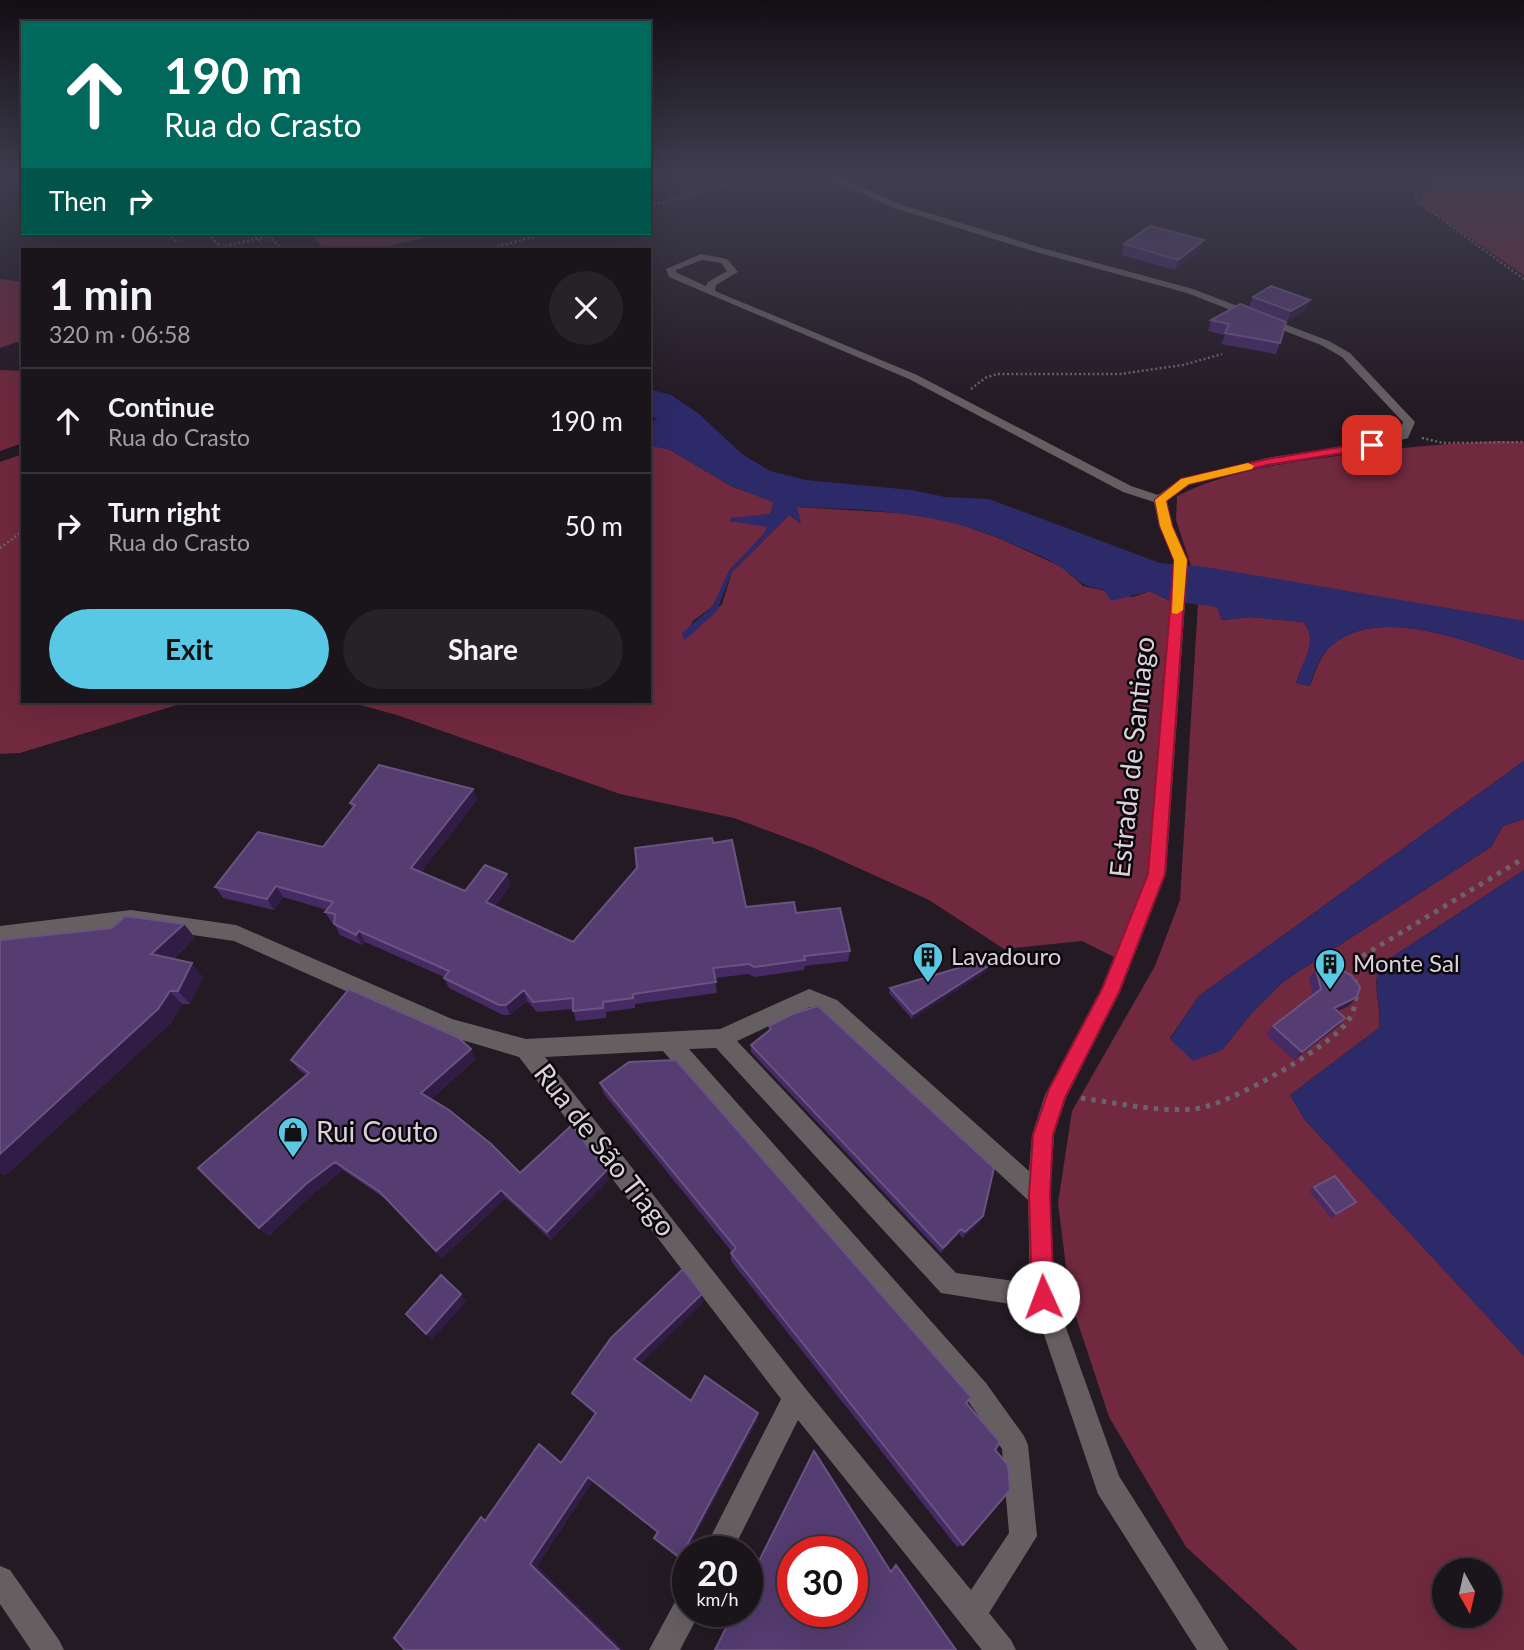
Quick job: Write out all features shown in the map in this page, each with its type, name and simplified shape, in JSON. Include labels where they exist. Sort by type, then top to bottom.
[{"type":"street","points":[[710,292],[711,284],[733,272],[724,261],[701,257],[671,269],[672,275],[678,279],[913,377],[1127,489],[1160,500],[1185,482],[1267,462],[1372,445],[1404,435],[1409,422],[1346,355],[1325,343],[1190,291],[1046,252]]},
{"type":"street","name":"Estrada de Santiago","points":[[1160,500],[1166,526],[1181,560],[1157,874],[1110,992],[1056,1095],[1043,1135],[1039,1195],[1043,1297],[1108,1484],[1214,1650]]},
{"type":"street","name":"Rua de São Tiago","points":[[0,934],[131,918],[236,933],[449,1027],[526,1049],[796,1397],[1001,1650]]},
{"type":"street","points":[[526,1049],[721,1038],[808,998],[830,1006],[1039,1195]]},
{"type":"street","points":[[721,1038],[950,1284],[1043,1297]]},
{"type":"street","points":[[668,1041],[977,1392],[1015,1445],[1023,1536],[972,1614]]},
{"type":"street","points":[[725,1536],[796,1397]]},
{"type":"street","points":[[0,1580],[49,1650]]},
{"type":"street","points":[[664,1650],[677,1627]]},
{"type":"path","points":[[1487,252],[1524,279]]},
{"type":"path","points":[[970,407],[971,387],[997,374],[1120,374],[1173,367],[1222,354]]},
{"type":"path","points":[[1404,435],[1443,443],[1524,442]]},
{"type":"path","points":[[0,548],[21,532]]},
{"type":"path","points":[[1056,1095],[1163,1107],[1203,1108],[1282,1070],[1342,1028],[1357,1004],[1356,960],[1524,858]]},
{"type":"shaded area","points":[[1490,252],[1524,252],[1524,275]]},
{"type":"shaded area","points":[[0,279],[21,282],[21,341],[0,348]]},
{"type":"shaded area","points":[[0,370],[21,371],[21,444],[0,451]]},
{"type":"shaded area","points":[[651,390],[671,395],[698,413],[742,454],[770,471],[806,480],[912,490],[945,497],[989,499],[1160,563],[1206,567],[1524,621],[1524,660],[1424,630],[1372,628],[1349,635],[1329,648],[1319,661],[1310,686],[1296,683],[1310,645],[1308,630],[1303,622],[1250,617],[1222,620],[1217,607],[1170,601],[1150,591],[1111,601],[1104,590],[1084,585],[1048,560],[1004,540],[954,523],[902,514],[797,507],[801,523],[789,515],[732,572],[717,611],[684,641],[682,633],[713,606],[729,571],[764,534],[767,527],[730,521],[731,518],[770,514],[774,502],[731,486],[670,450],[651,446],[651,422],[657,419],[651,415]]},
{"type":"shaded area","points":[[1500,441],[1524,442],[1524,621],[1191,566],[1176,520],[1177,496],[1212,481],[1248,471],[1367,452]]},
{"type":"shaded area","points":[[651,444],[670,450],[731,486],[774,502],[770,514],[730,521],[768,526],[764,534],[729,571],[713,606],[693,621],[684,640],[722,604],[732,572],[789,515],[800,523],[796,507],[899,513],[951,521],[1001,539],[1062,567],[1083,586],[1133,597],[1150,591],[1170,601],[1170,690],[1150,867],[1116,958],[1082,941],[1004,949],[929,900],[814,848],[734,818],[620,794],[397,715],[353,703],[651,703]]},
{"type":"shaded area","points":[[21,455],[21,703],[206,703],[180,704],[20,753],[0,754],[0,462]]},
{"type":"shaded area","points":[[1198,603],[1217,607],[1222,620],[1250,617],[1303,622],[1308,629],[1310,644],[1296,683],[1310,686],[1319,662],[1329,648],[1349,635],[1372,628],[1424,630],[1524,660],[1524,761],[1199,996],[1170,1038],[1222,1050],[1251,1014],[1284,981],[1491,847],[1503,826],[1524,819],[1524,870],[1380,965],[1376,982],[1379,1028],[1290,1095],[1305,1120],[1524,1356],[1524,1650],[1298,1650],[1186,1547],[1109,1417],[1070,1299],[1058,1203],[1072,1111],[1155,966],[1180,900]]},
{"type":"shaded area","points":[[1524,761],[1524,819],[1503,826],[1491,847],[1284,981],[1251,1014],[1222,1050],[1193,1061],[1170,1039],[1199,996]]},
{"type":"shaded area","points":[[1524,870],[1524,1356],[1305,1120],[1290,1095],[1379,1028],[1377,982],[1380,965]]},
{"type":"building","points":[[1151,252],[1188,252],[1178,260]]},
{"type":"building","points":[[1271,286],[1310,300],[1291,311],[1253,297]]},
{"type":"building","points":[[1240,304],[1286,322],[1280,343],[1225,333],[1229,324],[1211,320]]},
{"type":"building","points":[[379,765],[473,789],[411,868],[465,891],[485,865],[507,874],[486,902],[573,942],[637,868],[635,848],[712,838],[713,843],[732,840],[746,907],[794,902],[796,913],[840,908],[850,951],[804,956],[805,960],[754,967],[749,964],[713,968],[716,982],[633,994],[633,998],[603,1002],[603,1008],[573,1011],[573,998],[533,1002],[524,990],[506,1005],[499,1005],[444,978],[449,971],[359,931],[356,935],[334,924],[335,914],[325,912],[333,902],[276,886],[267,899],[215,887],[258,832],[323,847],[355,805],[350,803]]},
{"type":"building","points":[[125,916],[184,924],[151,954],[192,963],[178,991],[170,991],[158,1009],[0,1154],[0,940],[112,928]]},
{"type":"building","points":[[986,960],[988,966],[913,1014],[890,988]]},
{"type":"building","points":[[1338,968],[1351,975],[1360,987],[1357,997],[1334,1008],[1345,1018],[1302,1052],[1273,1026],[1321,989],[1316,969]]},
{"type":"building","points":[[349,989],[459,1038],[471,1049],[421,1093],[449,1110],[491,1144],[520,1173],[572,1125],[606,1171],[547,1232],[501,1190],[436,1251],[380,1192],[335,1162],[306,1184],[259,1228],[198,1168],[309,1073],[291,1060]]},
{"type":"building","points":[[818,1006],[994,1168],[983,1216],[965,1232],[961,1229],[943,1248],[751,1045],[771,1029],[769,1026],[795,1013]]},
{"type":"building","points":[[676,1060],[971,1397],[966,1403],[1000,1442],[995,1450],[1008,1465],[1010,1490],[963,1545],[731,1253],[736,1248],[600,1083],[629,1062]]},
{"type":"building","points":[[1335,1176],[1356,1202],[1336,1214],[1314,1187]]},
{"type":"building","points":[[683,1269],[702,1294],[634,1359],[691,1401],[705,1376],[758,1413],[692,1536],[672,1536],[672,1552],[654,1538],[658,1532],[588,1477],[530,1564],[619,1650],[405,1650],[394,1638],[481,1517],[485,1521],[539,1444],[561,1463],[596,1413],[572,1393],[611,1338]]},
{"type":"building","points":[[441,1275],[461,1294],[426,1334],[406,1314]]},
{"type":"building","points":[[814,1451],[891,1572],[896,1565],[956,1650],[715,1650],[726,1627],[763,1627],[763,1553]]},
{"type":"slow traffic","points":[[1177,610],[1181,560],[1166,526],[1160,500],[1185,482],[1248,466]]},
{"type":"place","name":"Lavadouro","points":[[928,984]]},
{"type":"place","name":"Monte Sal","points":[[1330,991]]},
{"type":"place","name":"Rui Couto","points":[[293,1159]]},
{"type":"route","points":[[1043,1297],[1039,1195],[1043,1135],[1056,1095],[1110,992],[1157,874],[1181,560],[1166,526],[1160,500],[1185,482],[1267,462],[1372,445]]}]
